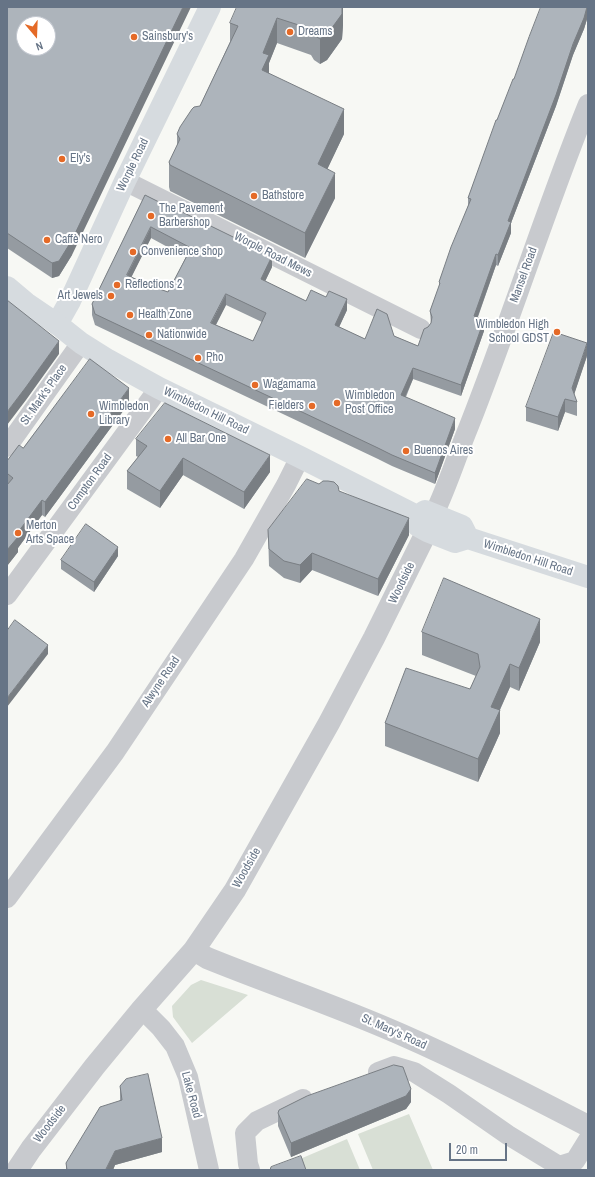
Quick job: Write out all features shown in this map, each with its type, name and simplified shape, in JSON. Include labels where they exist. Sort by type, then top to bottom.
[{"type":"main road","name":"Worple Road","points":[[57,324],[70,301],[125,181],[210,7]]},
{"type":"main road","name":"Wimbledon Hill Road","points":[[7,287],[81,343],[108,360],[159,388],[426,520],[462,526],[468,538],[588,577]]},
{"type":"street","name":"Mansel Road","points":[[426,520],[446,488],[547,210],[588,104]]},
{"type":"street","name":"Worple Road Mews","points":[[125,181],[421,329]]},
{"type":"street","name":"St. Mark's Place","points":[[7,447],[81,343]]},
{"type":"street","name":"Compton Road","points":[[7,595],[159,388]]},
{"type":"street","name":"Alwyne Road","points":[[7,898],[115,752],[244,559],[286,485],[300,457]]},
{"type":"street","name":"Woodside","points":[[16,1170],[30,1149],[90,1072],[142,1009],[194,950],[235,890],[329,723],[374,638],[426,520]]},
{"type":"street","name":"St. Mary's Road","points":[[194,950],[207,958],[400,1034],[588,1126]]},
{"type":"street","name":"Lake Road","points":[[142,1009],[161,1028],[175,1046],[188,1077],[209,1170]]},
{"type":"street","points":[[359,1079],[394,1066],[414,1072],[449,1094],[508,1135],[559,1166],[575,1161],[588,1140]]},
{"type":"street","points":[[250,1170],[248,1164],[246,1133],[257,1121],[317,1094]]},
{"type":"shaded area","points":[[201,980],[248,995],[192,1043],[173,1017],[172,1006],[191,985]]},
{"type":"shaded area","points":[[409,1114],[433,1170],[373,1170],[358,1134]]},
{"type":"shaded area","points":[[347,1139],[360,1170],[305,1170],[300,1159]]},
{"type":"building","name":"Ely's","points":[[7,7],[183,7],[72,240],[59,261],[52,263],[7,233]]},
{"type":"building","points":[[237,7],[342,7],[342,14],[327,34],[320,39],[314,35],[311,29],[277,18],[263,53],[269,55],[262,70],[344,109],[318,164],[335,173],[305,233],[170,165],[169,162],[180,139],[177,134],[180,127],[192,109],[200,106],[238,26],[230,23]]},
{"type":"building","points":[[541,7],[587,7],[556,95],[508,221],[511,222],[498,255],[496,254],[474,316],[484,320],[461,385],[413,368],[401,395],[455,418],[435,473],[392,455],[95,314],[92,304],[145,195],[272,256],[261,279],[306,301],[311,290],[326,297],[329,291],[347,299],[335,325],[365,339],[377,309],[387,314],[394,336],[418,346],[424,329],[431,323],[432,317],[430,311],[440,283],[439,282],[451,247],[471,199],[468,198],[496,120],[514,79]],"holes":[[[151,227],[191,248],[168,292],[127,275]],[[226,294],[266,313],[253,341],[211,323]]]},
{"type":"building","points":[[7,300],[59,341],[7,412]]},
{"type":"building","points":[[554,332],[587,343],[572,388],[577,402],[565,399],[558,417],[526,407]]},
{"type":"building","points":[[90,359],[129,388],[45,502],[42,500],[16,535],[18,537],[7,550],[7,485],[13,478],[8,474],[7,475],[7,461],[19,445],[23,448]]},
{"type":"building","points":[[165,403],[270,455],[244,492],[183,458],[160,491],[127,471],[147,446],[136,439]]},
{"type":"building","points":[[307,479],[319,484],[323,481],[334,482],[338,486],[339,491],[409,518],[378,579],[312,553],[300,565],[284,561],[269,549],[268,530]]},
{"type":"building","points":[[86,524],[118,547],[94,582],[61,560]]},
{"type":"building","points":[[444,578],[540,619],[519,668],[510,664],[491,707],[500,710],[478,759],[385,723],[406,668],[470,689],[480,667],[478,654],[422,632]]},
{"type":"building","points":[[15,620],[48,645],[7,698],[7,631]]},
{"type":"building","points":[[394,1065],[403,1067],[411,1089],[406,1096],[291,1143],[278,1113],[279,1110],[307,1096]]},
{"type":"building","points":[[148,1074],[162,1138],[115,1151],[106,1170],[67,1170],[66,1163],[100,1107],[122,1100],[120,1086],[126,1079]]},
{"type":"building","points":[[301,1156],[306,1170],[270,1170],[271,1167]]},
{"type":"place","name":"Dreams","points":[[290,32]]},
{"type":"place","name":"Sainsbury's","points":[[134,37]]},
{"type":"place","name":"Ely's","points":[[62,159]]},
{"type":"place","name":"Bathstore","points":[[254,196]]},
{"type":"place","name":"The Pavement Barbershop","points":[[151,216]]},
{"type":"place","name":"Caffè Nero","points":[[47,240]]},
{"type":"place","name":"Convenience shop","points":[[133,252]]},
{"type":"place","name":"Reflections 2","points":[[117,285]]},
{"type":"place","name":"Art Jewels","points":[[111,296]]},
{"type":"place","name":"Health Zone","points":[[130,315]]},
{"type":"place","name":"Wimbledon High School GDST","points":[[557,332]]},
{"type":"place","name":"Nationwide","points":[[149,335]]},
{"type":"place","name":"Pho","points":[[198,358]]},
{"type":"place","name":"Wagamama","points":[[255,385]]},
{"type":"place","name":"Wimbledon Post Office","points":[[337,403]]},
{"type":"place","name":"Fielders","points":[[312,406]]},
{"type":"place","name":"Wimbledon Library","points":[[91,414]]},
{"type":"place","name":"All Bar One","points":[[168,439]]},
{"type":"place","name":"Buenos Aires","points":[[406,451]]},
{"type":"place","name":"Merton Arts Space","points":[[18,533]]}]
